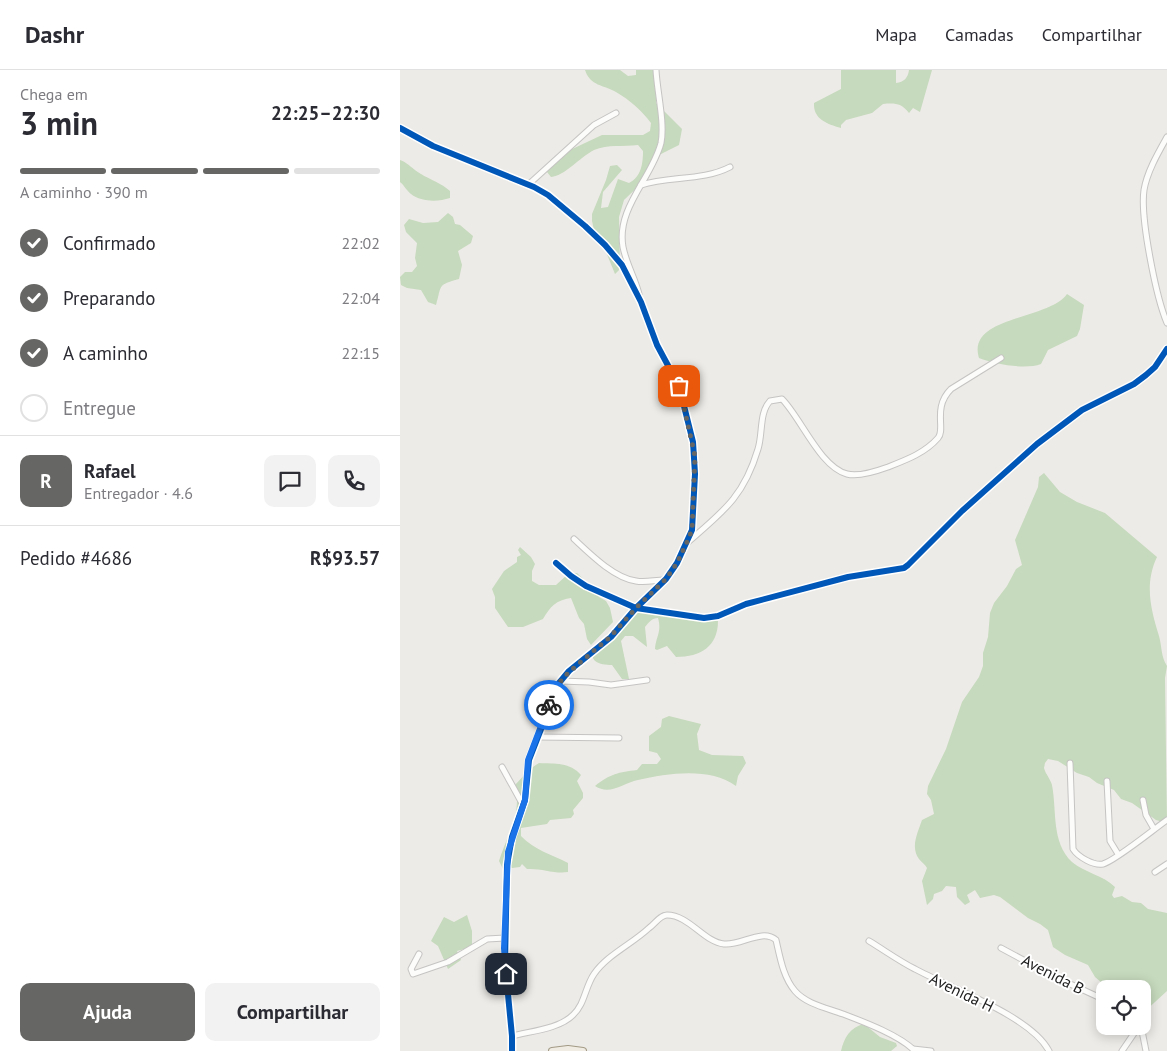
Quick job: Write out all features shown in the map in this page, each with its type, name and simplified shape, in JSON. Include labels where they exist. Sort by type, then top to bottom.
[{"type":"main road","points":[[552,1051],[568,1049],[583,1051]]},
{"type":"street","points":[[512,1051],[505,963],[508,852],[523,805],[528,760],[560,681],[610,637],[664,580],[677,563],[692,530],[695,456],[693,442],[679,386],[653,336],[623,248],[622,239],[624,225],[661,141],[656,70]]},
{"type":"street","points":[[529,184],[594,125],[616,114]]},
{"type":"street","points":[[400,128],[433,146],[529,184],[548,195],[605,245],[622,266],[641,302]]},
{"type":"street","points":[[1167,137],[1151,170],[1144,193],[1151,257],[1161,308],[1167,323]]},
{"type":"street","points":[[640,185],[655,181],[713,174],[730,167]]},
{"type":"street","points":[[556,563],[586,586],[636,608],[712,618],[746,604],[848,577],[904,568],[962,511],[1037,444],[1082,410],[1134,384],[1155,367],[1167,349]]},
{"type":"street","points":[[687,542],[727,507],[747,480],[759,446],[765,410],[770,401],[782,399],[827,460],[841,471],[854,475],[884,468],[905,460],[916,455],[937,440],[941,433],[940,409],[946,394],[1001,358]]},
{"type":"street","points":[[574,539],[594,558],[630,580],[637,582],[664,580]]},
{"type":"street","points":[[560,681],[611,684],[647,680]]},
{"type":"street","points":[[537,737],[619,738]]},
{"type":"street","points":[[1070,763],[1074,851],[1098,865],[1107,862],[1167,820]]},
{"type":"street","points":[[502,766],[523,805]]},
{"type":"street","points":[[1107,782],[1110,841],[1118,854]]},
{"type":"street","points":[[1143,800],[1146,815],[1154,829]]},
{"type":"street","points":[[1156,872],[1167,864]]},
{"type":"street","points":[[512,1036],[557,1024],[573,1016],[580,1006],[592,976],[601,965],[648,929],[660,917],[667,915],[675,916],[697,928],[718,943],[730,944],[763,936],[773,938],[776,940],[786,976],[794,990],[801,997],[884,1032],[914,1050],[931,1051]]},
{"type":"street","points":[[419,954],[411,970],[413,974],[448,962],[487,939],[505,938]]},
{"type":"street","name":"Avenida H","points":[[869,941],[914,969],[1001,1011],[1035,1033],[1049,1051]]},
{"type":"street","name":"Avenida B","points":[[1001,948],[1055,977],[1096,996]]},
{"type":"street","points":[[1122,1051],[1134,1035]]},
{"type":"street","points":[[1142,1035],[1146,1051]]},
{"type":"green space","points":[[585,70],[620,70],[628,76],[636,75],[636,70],[656,70],[656,103],[682,129],[679,145],[659,155],[650,175],[624,200],[619,217],[620,269],[615,274],[604,247],[594,230],[592,214],[610,166],[617,165],[622,170],[603,192],[601,208],[608,207],[618,179],[629,183],[639,174],[643,151],[638,145],[599,148],[589,153],[567,170],[551,177],[547,172],[547,164],[553,158],[602,135],[643,135],[650,131],[651,123],[640,110],[626,99],[590,79]]},
{"type":"green space","points":[[841,70],[896,70],[896,83],[905,79],[909,70],[932,70],[920,112],[913,108],[909,113],[898,104],[883,104],[872,113],[846,120],[841,125],[841,128],[826,123],[818,117],[814,109],[814,103],[841,89]]},
{"type":"green space","points":[[400,160],[447,188],[450,191],[450,198],[440,200],[420,199],[411,194],[400,182]]},
{"type":"green space","points":[[448,213],[453,217],[455,224],[460,225],[473,236],[471,243],[458,251],[462,265],[459,279],[442,287],[436,305],[428,302],[421,290],[401,285],[400,277],[405,272],[412,272],[417,266],[415,258],[417,243],[406,232],[404,225],[409,219],[423,223],[438,222]]},
{"type":"green space","points":[[1067,294],[1084,305],[1080,329],[1077,336],[1048,350],[1041,364],[1034,366],[1010,366],[979,358],[978,344],[985,334],[996,326],[1044,309],[1058,302]]},
{"type":"green space","points":[[1044,473],[1060,492],[1077,502],[1105,513],[1157,557],[1151,577],[1150,597],[1153,616],[1167,666],[1165,678],[1167,823],[1156,820],[1132,803],[1121,799],[1114,790],[1077,773],[1058,761],[1048,759],[1044,768],[1052,785],[1056,826],[1065,854],[1072,862],[1115,887],[1112,895],[1114,898],[1122,896],[1132,902],[1141,903],[1148,909],[1167,913],[1167,991],[1151,1006],[1151,980],[1098,980],[1088,965],[1065,955],[1053,947],[1048,930],[1000,897],[994,895],[980,898],[975,890],[967,895],[970,902],[965,905],[957,897],[956,887],[946,886],[942,891],[934,894],[933,899],[927,905],[922,881],[927,868],[919,859],[915,850],[922,820],[934,814],[931,800],[927,794],[928,786],[946,749],[962,702],[979,677],[983,666],[983,653],[988,637],[990,613],[994,603],[1007,586],[1016,569],[1022,565],[1015,540],[1038,487],[1039,477]]},
{"type":"green space","points":[[520,547],[531,557],[535,564],[532,571],[532,581],[539,585],[556,585],[569,573],[577,573],[595,590],[599,597],[606,601],[610,608],[613,622],[591,645],[587,639],[584,624],[579,618],[571,598],[561,600],[554,605],[543,619],[523,627],[508,627],[495,608],[495,597],[492,589],[504,571],[517,562],[517,557],[521,555],[518,550]]},
{"type":"green space","points":[[642,600],[646,605],[654,609],[718,621],[715,637],[700,652],[693,655],[676,657],[667,646],[655,649],[659,627],[658,618],[654,619],[645,627],[647,647],[633,636],[625,636],[621,641],[629,679],[622,679],[612,665],[599,663],[593,659],[593,652],[595,647]]},
{"type":"green space","points":[[669,716],[701,724],[697,734],[699,750],[712,755],[743,756],[746,763],[738,776],[736,786],[714,776],[689,773],[650,777],[606,790],[595,786],[615,774],[637,770],[642,764],[657,764],[661,759],[657,753],[649,751],[649,736],[661,727],[662,719]]},
{"type":"green space","points":[[539,763],[567,766],[581,775],[577,781],[583,793],[583,798],[573,810],[574,814],[571,818],[550,820],[547,824],[521,828],[521,836],[531,845],[568,863],[568,872],[527,869],[522,864],[520,867],[512,868],[505,864],[503,869],[499,861],[513,824],[517,804],[514,786],[528,771]]},
{"type":"green space","points":[[467,915],[472,931],[472,947],[457,951],[461,960],[448,969],[438,946],[431,941],[444,917],[454,922]]},
{"type":"green space","points":[[864,1024],[880,1037],[896,1043],[897,1046],[891,1051],[841,1051],[851,1030]]},
{"type":"cycle path","points":[[400,128],[433,146],[534,187],[548,195],[605,245],[622,265],[641,302],[657,345],[679,386],[693,442],[695,474],[692,530],[677,563],[666,579],[636,608],[611,637],[569,671],[559,683],[529,760],[525,800],[512,837],[507,865],[505,963],[512,1051]]},
{"type":"cycle path","points":[[556,563],[586,586],[636,608],[704,618],[718,616],[746,604],[848,577],[904,568],[962,511],[1037,444],[1082,410],[1134,384],[1155,367],[1167,349]]},
{"type":"way so far","points":[[549,705],[559,683],[569,672],[610,637],[666,579],[677,563],[692,530],[695,456],[679,386]]},
{"type":"route","points":[[506,974],[504,948],[508,852],[525,800],[528,760],[549,705]]}]
